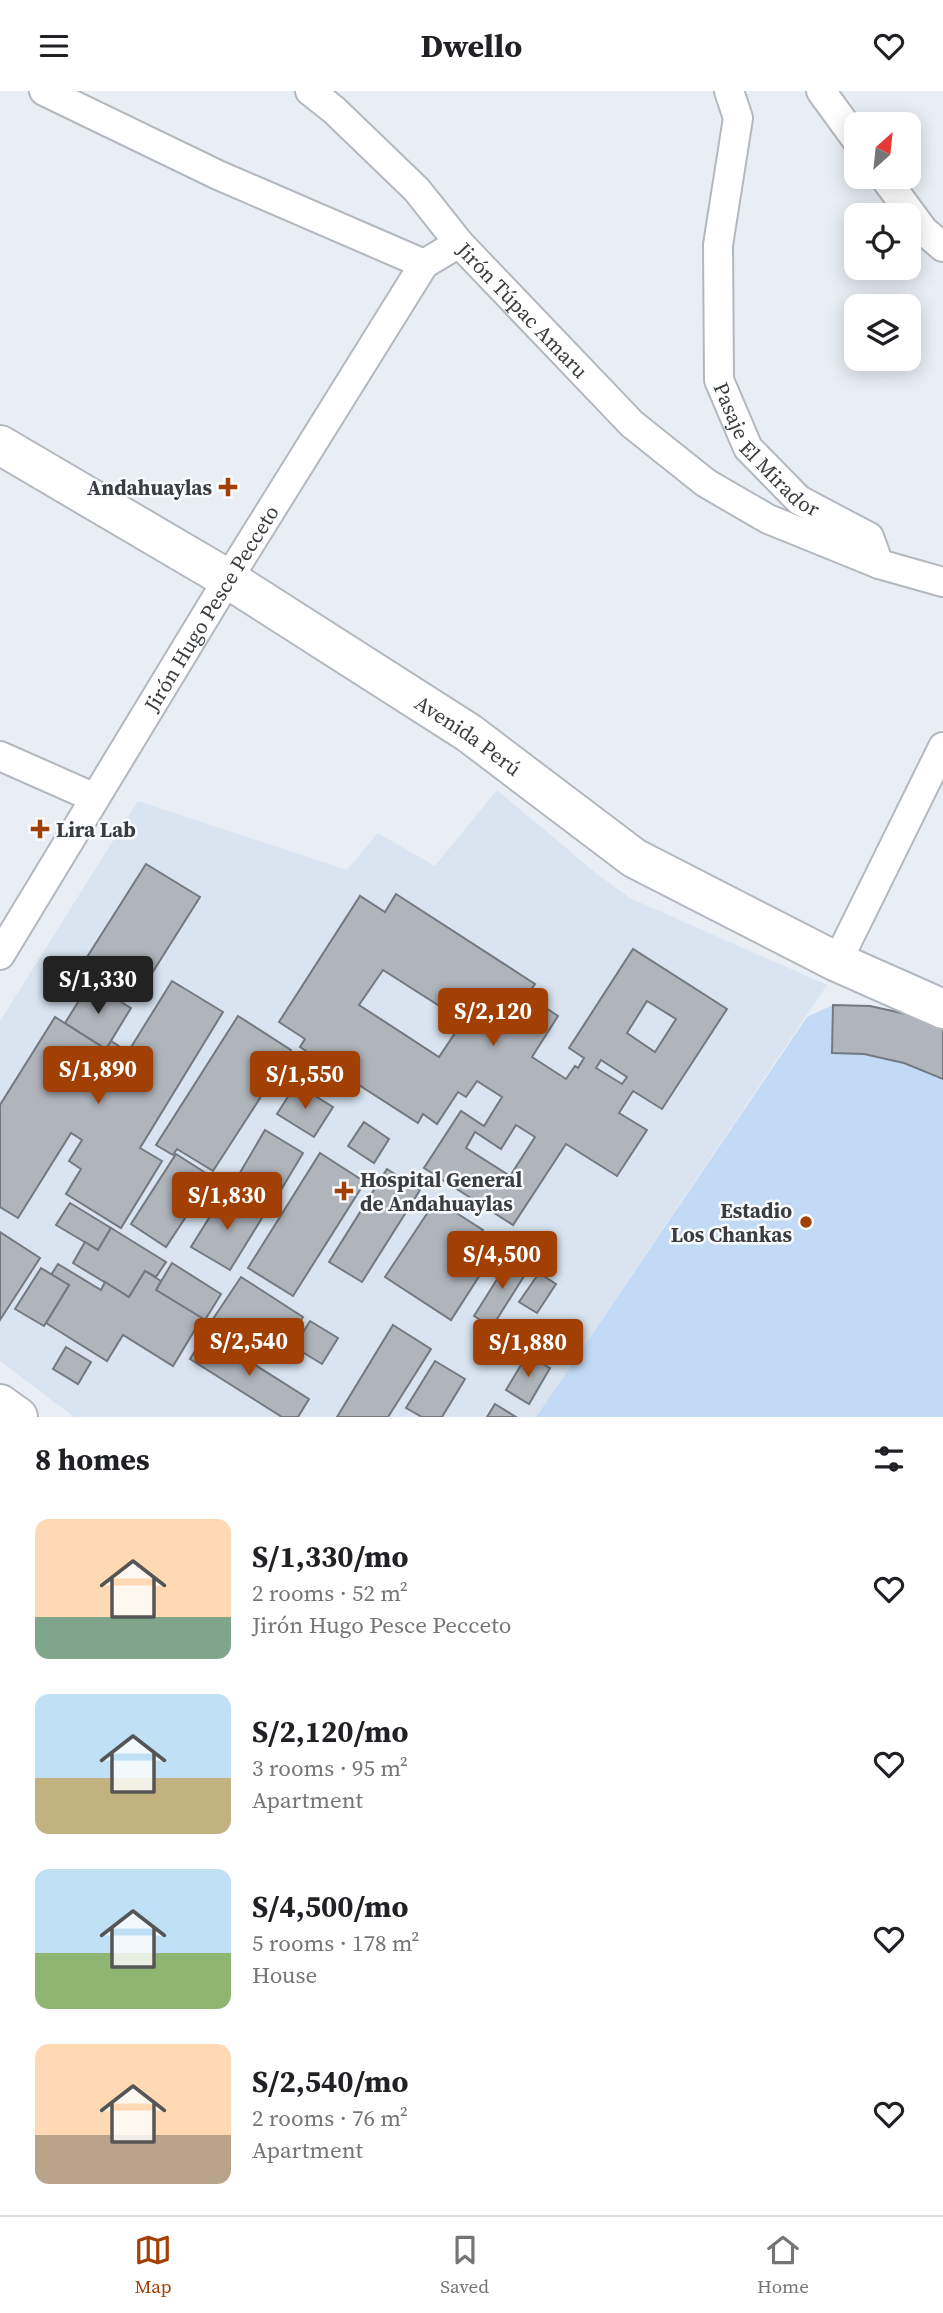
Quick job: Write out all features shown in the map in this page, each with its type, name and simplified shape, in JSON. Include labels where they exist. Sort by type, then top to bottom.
[{"type":"main road","name":"Avenida Perú","points":[[0,445],[228,579],[469,733],[634,858],[837,962],[943,1009]]},
{"type":"main road","points":[[0,1404],[18,1417]]},
{"type":"street","name":"Jirón Túpac Amaru","points":[[44,91],[218,175],[424,264],[459,243],[632,424],[706,483],[768,519],[879,564],[943,582]]},
{"type":"street","points":[[310,91],[334,110],[417,190],[459,243]]},
{"type":"street","name":"Pasaje El Mirador","points":[[729,91],[738,118],[718,245],[719,380],[748,448],[799,500],[869,537],[879,564]]},
{"type":"street","points":[[821,91],[844,123]]},
{"type":"street","points":[[893,189],[923,231],[943,247]]},
{"type":"street","name":"Jirón Hugo Pesce Pecceto","points":[[0,955],[228,579],[424,264]]},
{"type":"street","points":[[837,962],[943,747]]},
{"type":"street","points":[[0,756],[95,798]]},
{"type":"shaded area","name":"Hospital General de Andahuaylas","points":[[497,790],[597,874],[630,898],[827,985],[536,1417],[74,1417],[0,1361],[0,1021],[138,801],[347,870],[378,833],[435,866]]},
{"type":"shaded area","name":"Estadio Los Chankas","points":[[833,1005],[870,1006],[943,1027],[943,1417],[536,1417],[807,1017]]},
{"type":"building","points":[[146,864],[200,897],[137,997],[100,974],[94,983],[77,973]]},
{"type":"building","points":[[396,894],[535,984],[527,995],[558,1016],[532,1057],[566,1079],[584,1058],[569,1048],[633,949],[727,1009],[662,1109],[633,1091],[619,1113],[647,1130],[617,1176],[566,1144],[513,1225],[424,1168],[461,1111],[484,1126],[502,1097],[477,1081],[466,1097],[458,1092],[437,1124],[423,1114],[418,1123],[300,1047],[305,1039],[279,1022],[360,896],[385,912]],"holes":[[[383,970],[463,1021],[439,1057],[359,1005]],[[647,1001],[676,1019],[655,1052],[627,1033]],[[601,1060],[627,1077],[622,1084],[596,1068]],[[516,1125],[535,1137],[510,1176],[466,1148],[475,1132],[501,1149]]]},
{"type":"building","points":[[172,981],[223,1012],[140,1148],[162,1161],[121,1228],[66,1194],[81,1169],[69,1161],[82,1140],[71,1133],[18,1218],[0,1207],[0,1105],[55,1017],[106,1049],[111,1041],[128,1052]]},
{"type":"building","points":[[90,983],[131,1008],[106,1049],[65,1023]]},
{"type":"building","points":[[833,1005],[870,1006],[920,1017],[943,1027],[943,1079],[904,1063],[864,1054],[832,1053]]},
{"type":"building","points":[[238,1016],[291,1050],[213,1171],[177,1149],[173,1155],[156,1145]]},
{"type":"building","points":[[296,1084],[333,1107],[314,1137],[277,1114]]},
{"type":"building","points":[[364,1122],[389,1139],[374,1163],[348,1146]]},
{"type":"building","points":[[265,1130],[303,1153],[272,1205],[234,1183]]},
{"type":"building","points":[[320,1153],[365,1182],[293,1296],[248,1268]]},
{"type":"building","points":[[176,1154],[212,1177],[166,1247],[131,1224]]},
{"type":"building","points":[[387,1169],[420,1190],[362,1282],[329,1262]]},
{"type":"building","points":[[224,1194],[262,1218],[230,1270],[191,1247]]},
{"type":"building","points":[[436,1200],[483,1230],[479,1235],[498,1247],[451,1320],[385,1277]]},
{"type":"building","points":[[70,1203],[111,1228],[98,1250],[56,1225]]},
{"type":"building","points":[[111,1228],[166,1262],[156,1277],[145,1271],[129,1297],[73,1263],[85,1242],[98,1250]]},
{"type":"building","points":[[0,1232],[40,1258],[0,1320]]},
{"type":"building","points":[[513,1254],[531,1265],[492,1327],[474,1316]]},
{"type":"building","points":[[172,1263],[221,1294],[205,1320],[156,1290]]},
{"type":"building","points":[[58,1264],[101,1290],[105,1282],[129,1297],[145,1271],[161,1281],[156,1290],[202,1318],[173,1366],[123,1335],[107,1361],[46,1323],[69,1285],[51,1275]]},
{"type":"building","points":[[41,1268],[69,1285],[44,1326],[15,1309]]},
{"type":"building","points":[[539,1273],[556,1284],[537,1313],[519,1302]]},
{"type":"building","points":[[241,1277],[303,1317],[274,1362],[211,1322]]},
{"type":"building","points":[[310,1321],[338,1338],[322,1364],[294,1347]]},
{"type":"building","points":[[393,1325],[431,1349],[388,1417],[337,1417]]},
{"type":"building","points":[[206,1334],[309,1399],[298,1417],[282,1417],[190,1359]]},
{"type":"building","points":[[66,1347],[91,1362],[78,1384],[53,1369]]},
{"type":"building","points":[[527,1355],[550,1368],[529,1404],[506,1390]]},
{"type":"building","points":[[435,1361],[465,1379],[442,1417],[422,1417],[406,1408]]},
{"type":"building","points":[[495,1404],[516,1417],[487,1417]]},
{"type":"place","name":"Andahuaylas","points":[[228,487]]},
{"type":"place","name":"Lira Lab","points":[[40,829]]},
{"type":"place","name":"Hospital General de Andahuaylas","points":[[344,1191]]},
{"type":"place","name":"Estadio Los Chankas","points":[[806,1222]]}]
